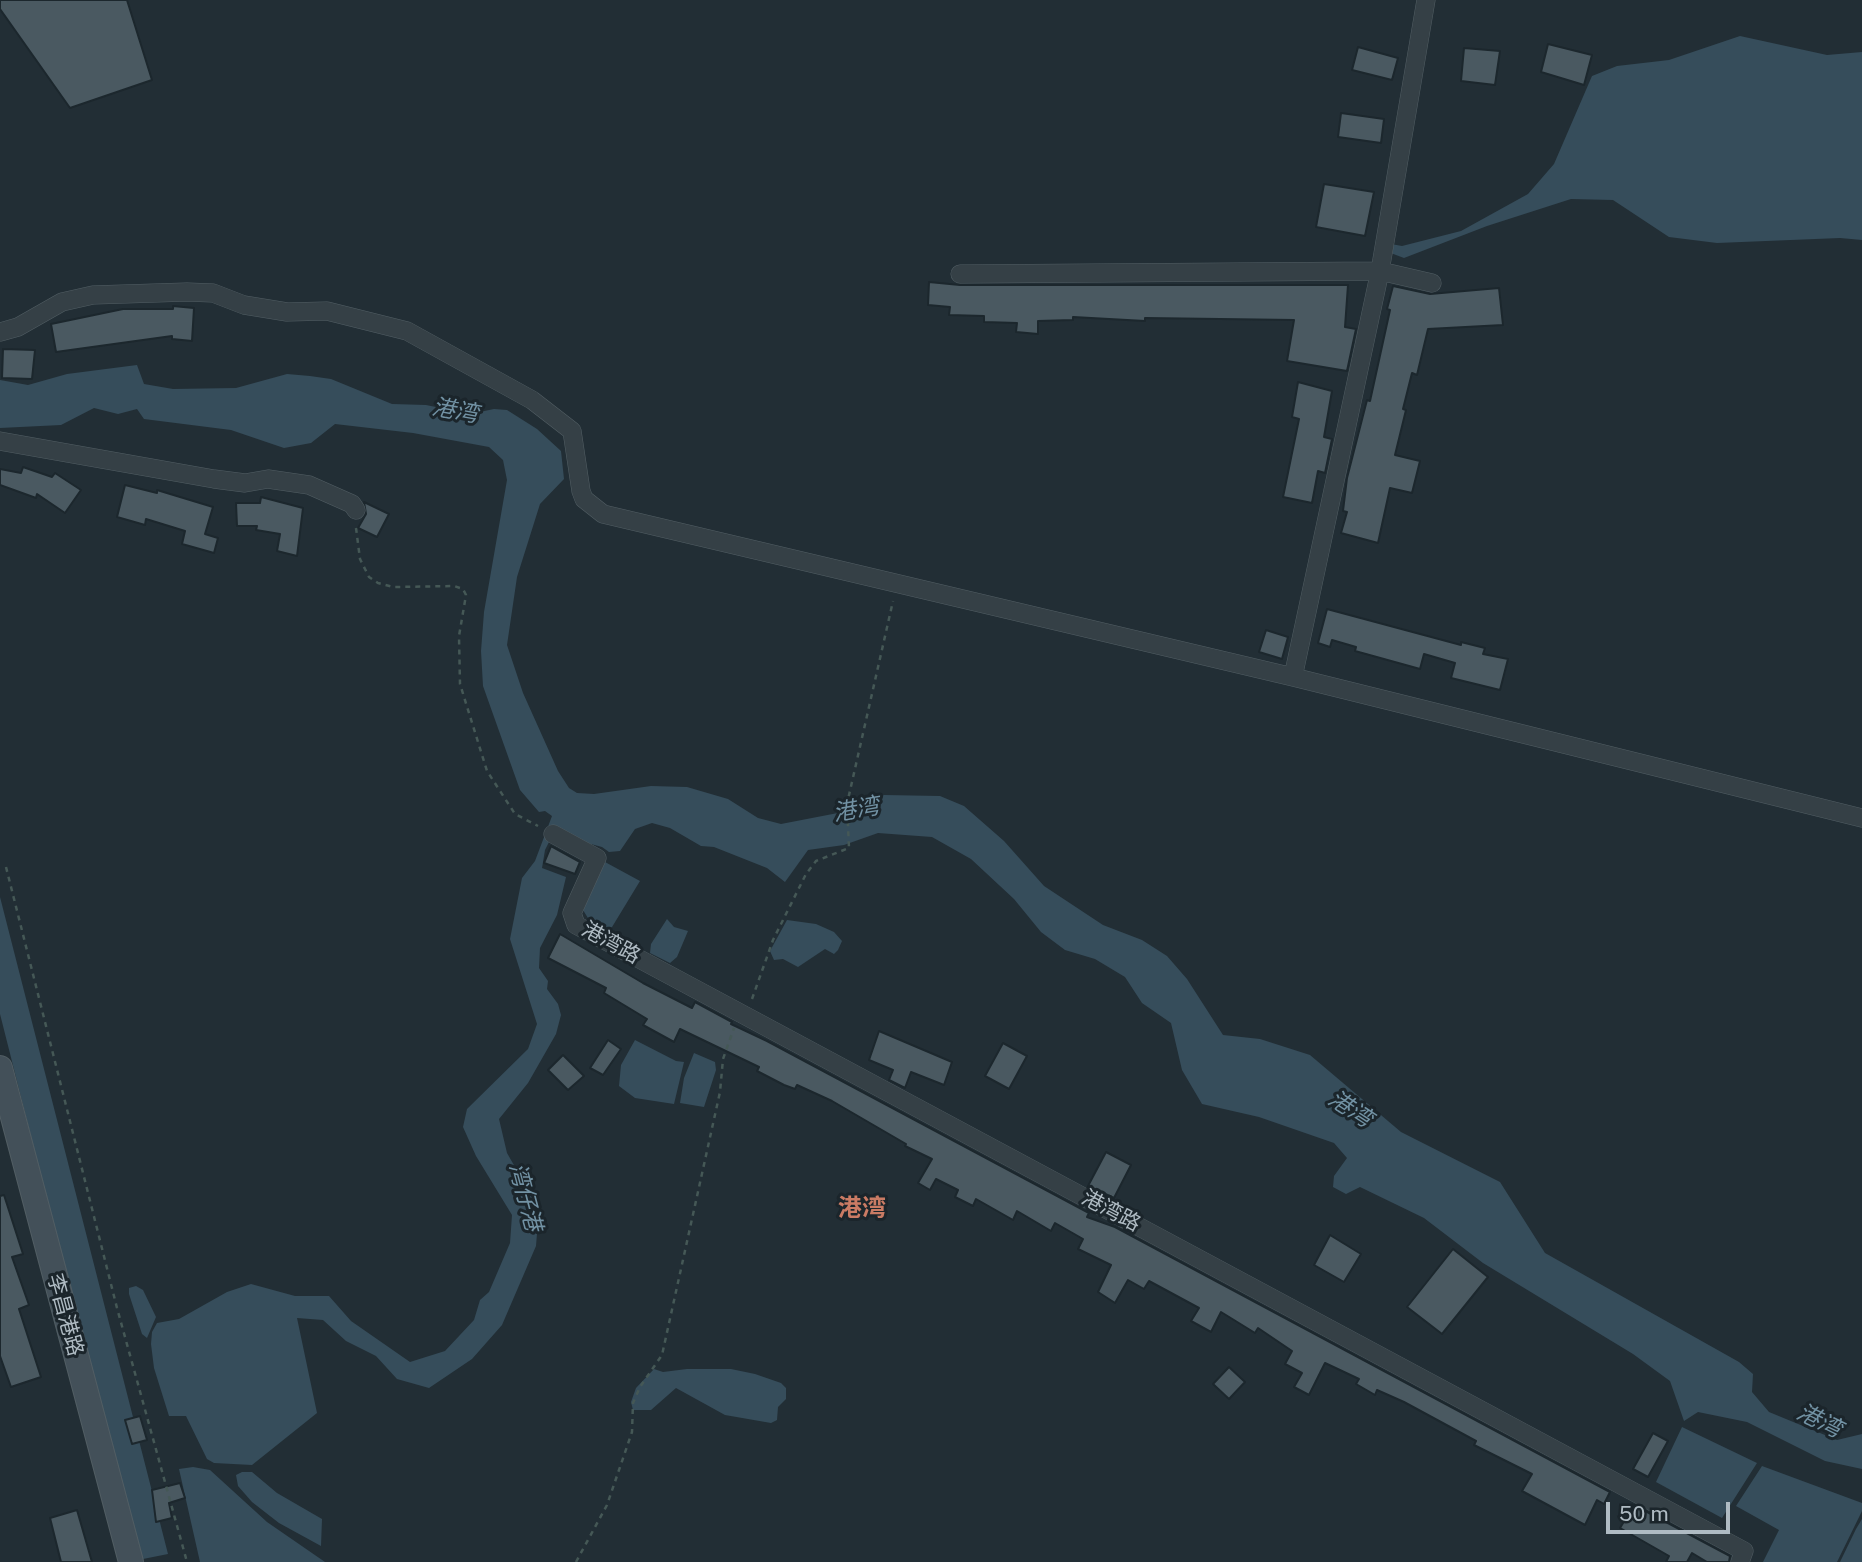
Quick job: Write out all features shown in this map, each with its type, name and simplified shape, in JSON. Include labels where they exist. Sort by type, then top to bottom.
[{"type":"street","points":[[1293,677],[1381,271],[1426,0]]},
{"type":"street","points":[[960,274],[1381,271],[1432,283]]},
{"type":"street","points":[[0,332],[18,327],[62,302],[93,295],[187,292],[213,293],[244,306],[287,312],[327,311],[407,331],[532,400],[572,431],[581,491],[584,499],[603,514],[1293,677],[1862,818]]},
{"type":"street","points":[[0,441],[214,479],[245,483],[268,479],[309,485],[352,504],[356,510]]},
{"type":"street","name":"港湾路","points":[[553,834],[597,858],[572,913],[576,925],[1744,1551],[1740,1562]]},
{"type":"street","name":"李昌港路","points":[[0,1068],[131,1562]]},
{"type":"path","points":[[356,510],[360,559],[369,577],[393,587],[431,585],[463,589],[466,595],[459,636],[460,684],[487,771],[515,814],[553,834]]},
{"type":"path","points":[[576,1562],[607,1505],[632,1432],[633,1403],[640,1387],[662,1355],[720,1092],[723,1059],[736,1024],[746,1015],[774,940],[806,874],[816,861],[849,848],[847,804],[898,584]]},
{"type":"path","points":[[6,867],[117,1308],[187,1562]]},
{"type":"water","points":[[1740,36],[1827,55],[1862,52],[1862,240],[1840,238],[1717,243],[1669,237],[1613,200],[1571,199],[1487,226],[1404,258],[1388,252],[1391,244],[1402,246],[1461,231],[1528,194],[1554,164],[1592,76],[1617,66],[1669,60]]},
{"type":"water","name":"湾仔港","points":[[137,365],[144,384],[173,389],[236,388],[287,374],[310,376],[331,379],[392,404],[426,405],[470,414],[494,409],[507,410],[537,429],[561,451],[564,479],[540,504],[517,577],[507,645],[523,693],[558,771],[569,788],[577,793],[594,794],[651,786],[687,787],[728,799],[758,818],[781,824],[843,812],[884,795],[940,796],[964,806],[1004,841],[1044,886],[1103,925],[1142,940],[1167,956],[1187,979],[1223,1035],[1260,1039],[1310,1055],[1401,1132],[1500,1182],[1545,1253],[1739,1362],[1753,1374],[1752,1392],[1769,1412],[1837,1440],[1862,1434],[1862,1469],[1825,1461],[1747,1422],[1698,1412],[1684,1421],[1670,1381],[1633,1354],[1483,1263],[1424,1218],[1360,1187],[1346,1194],[1333,1187],[1334,1176],[1347,1158],[1334,1143],[1259,1117],[1202,1104],[1182,1070],[1171,1023],[1142,1003],[1125,977],[1095,959],[1065,950],[1041,932],[1014,899],[971,859],[932,837],[878,833],[844,845],[808,850],[785,882],[767,868],[714,847],[701,846],[670,828],[652,823],[635,829],[620,851],[609,852],[602,847],[553,834],[545,850],[542,868],[566,877],[557,915],[540,948],[539,968],[548,981],[547,989],[558,1004],[561,1015],[556,1034],[528,1083],[499,1119],[507,1153],[539,1209],[536,1246],[502,1325],[472,1359],[429,1388],[397,1379],[376,1356],[346,1341],[323,1320],[297,1318],[317,1413],[252,1465],[214,1463],[207,1459],[186,1416],[169,1416],[154,1368],[151,1344],[152,1332],[157,1323],[179,1319],[227,1292],[251,1284],[295,1296],[329,1296],[351,1321],[410,1362],[445,1351],[474,1320],[480,1300],[489,1292],[510,1243],[512,1215],[476,1156],[463,1127],[467,1109],[528,1049],[537,1024],[510,939],[522,878],[535,861],[552,816],[545,811],[539,812],[520,790],[483,686],[481,651],[484,612],[507,480],[503,460],[489,447],[413,433],[335,424],[311,443],[284,448],[231,430],[144,419],[137,409],[118,414],[94,408],[61,425],[0,428],[0,380],[28,385],[67,374]]},
{"type":"water","points":[[605,862],[640,881],[609,932],[591,923],[583,910],[583,903]]},
{"type":"water","points":[[0,897],[168,1554],[138,1560],[0,1014]]},
{"type":"water","points":[[667,919],[674,927],[688,931],[677,957],[670,963],[650,953],[651,944]]},
{"type":"water","points":[[787,920],[816,924],[834,932],[842,941],[838,950],[834,954],[825,949],[798,967],[783,959],[774,960],[770,951]]},
{"type":"water","points":[[635,1040],[676,1061],[684,1062],[674,1104],[635,1098],[619,1086],[621,1065]]},
{"type":"water","points":[[694,1053],[715,1062],[716,1070],[704,1107],[680,1103],[684,1078]]},
{"type":"water","points":[[136,1286],[143,1290],[156,1317],[147,1338],[142,1334],[129,1294],[129,1288]]},
{"type":"water","points":[[654,1369],[663,1372],[731,1369],[755,1374],[781,1383],[786,1388],[786,1399],[778,1407],[777,1420],[771,1423],[725,1415],[676,1388],[651,1410],[633,1410],[631,1402],[636,1388]]},
{"type":"water","points":[[1682,1427],[1757,1463],[1722,1518],[1656,1482]]},
{"type":"water","points":[[1762,1466],[1862,1503],[1862,1511],[1837,1562],[1763,1562],[1779,1530],[1736,1506]]},
{"type":"water","points":[[193,1467],[210,1470],[267,1522],[325,1562],[200,1562],[179,1469]]},
{"type":"water","points":[[252,1472],[277,1493],[322,1519],[321,1546],[279,1523],[252,1502],[238,1486],[236,1475]]},
{"type":"water","points":[[1862,1519],[1862,1562],[1840,1562],[1856,1529]]},
{"type":"building","points":[[0,0],[127,0],[152,80],[70,108],[0,9]]},
{"type":"building","points":[[1548,44],[1592,55],[1584,85],[1541,72]]},
{"type":"building","points":[[1358,47],[1398,58],[1392,80],[1352,70]]},
{"type":"building","points":[[1464,48],[1500,51],[1495,85],[1461,81]]},
{"type":"building","points":[[1341,113],[1384,119],[1381,143],[1338,137]]},
{"type":"building","points":[[1324,184],[1374,192],[1365,236],[1316,227]]},
{"type":"building","points":[[929,282],[960,285],[1348,285],[1345,327],[1356,329],[1347,371],[1287,361],[1294,320],[1145,318],[1145,321],[1073,317],[1073,320],[1038,321],[1038,334],[1016,332],[1017,323],[984,322],[984,316],[949,315],[950,307],[928,305]]},
{"type":"building","points":[[1393,286],[1430,294],[1499,288],[1503,325],[1428,329],[1417,375],[1412,373],[1395,455],[1420,461],[1412,493],[1390,488],[1378,543],[1341,533],[1347,512],[1343,511],[1347,478],[1367,400],[1370,401]]},
{"type":"building","points":[[173,306],[194,308],[192,341],[172,339],[172,336],[56,352],[51,324],[123,309],[173,309]]},
{"type":"building","points":[[3,349],[35,350],[32,379],[2,378]]},
{"type":"building","points":[[1298,382],[1332,391],[1324,437],[1332,439],[1325,473],[1318,471],[1312,503],[1283,497],[1299,419],[1292,417]]},
{"type":"building","points":[[23,467],[52,477],[55,473],[81,490],[65,513],[37,494],[36,498],[0,485],[0,469],[21,473]]},
{"type":"building","points":[[125,485],[157,493],[157,490],[213,507],[205,534],[218,538],[214,553],[182,544],[185,531],[146,519],[145,525],[117,517]]},
{"type":"building","points":[[261,497],[303,508],[297,556],[277,551],[280,534],[256,530],[257,526],[237,526],[236,503],[260,503]]},
{"type":"building","points":[[364,502],[389,514],[377,537],[358,528],[366,514]]},
{"type":"building","points":[[1327,609],[1461,645],[1461,642],[1485,648],[1483,654],[1508,659],[1500,690],[1451,678],[1455,663],[1424,654],[1420,669],[1355,651],[1356,647],[1332,640],[1330,647],[1318,643]]},
{"type":"building","points":[[1266,630],[1288,637],[1282,659],[1259,652]]},
{"type":"building","points":[[551,846],[580,862],[575,874],[544,863]]},
{"type":"building","points":[[560,934],[643,983],[692,1008],[695,1002],[732,1022],[731,1024],[1089,1213],[1087,1217],[1115,1227],[1610,1492],[1604,1504],[1597,1500],[1585,1525],[1522,1491],[1532,1474],[1474,1445],[1476,1441],[1404,1402],[1377,1390],[1375,1395],[1356,1384],[1359,1379],[1325,1363],[1309,1395],[1294,1387],[1302,1373],[1285,1364],[1292,1351],[1258,1328],[1255,1333],[1221,1312],[1211,1332],[1191,1321],[1199,1308],[1149,1281],[1144,1289],[1128,1280],[1115,1303],[1098,1292],[1111,1265],[1078,1249],[1083,1239],[1055,1223],[1051,1231],[1017,1211],[1013,1220],[976,1199],[973,1206],[955,1197],[958,1190],[936,1179],[930,1190],[918,1183],[932,1159],[905,1146],[906,1144],[832,1101],[797,1085],[795,1089],[784,1085],[757,1071],[759,1067],[680,1029],[674,1042],[643,1025],[647,1019],[604,993],[606,988],[548,958]]},
{"type":"building","points":[[879,1031],[952,1062],[944,1085],[911,1072],[905,1088],[889,1080],[893,1070],[869,1060]]},
{"type":"building","points":[[608,1040],[621,1049],[603,1075],[590,1068]]},
{"type":"building","points":[[1003,1043],[1027,1056],[1009,1089],[985,1076]]},
{"type":"building","points":[[563,1055],[584,1076],[568,1090],[548,1070]]},
{"type":"building","points":[[1106,1152],[1131,1165],[1114,1198],[1088,1186]]},
{"type":"building","points":[[4,1195],[23,1254],[12,1257],[29,1305],[19,1309],[41,1377],[11,1387],[0,1356],[0,1196]]},
{"type":"building","points":[[1330,1235],[1361,1254],[1344,1282],[1314,1265]]},
{"type":"building","points":[[1453,1249],[1488,1277],[1442,1334],[1407,1307]]},
{"type":"building","points":[[1229,1367],[1245,1382],[1229,1399],[1213,1384]]},
{"type":"building","points":[[140,1416],[147,1440],[132,1444],[125,1420]]},
{"type":"building","points":[[1653,1433],[1668,1441],[1648,1477],[1633,1469]]},
{"type":"building","points":[[180,1483],[185,1498],[169,1503],[172,1518],[156,1522],[152,1490]]},
{"type":"building","points":[[1634,1505],[1730,1556],[1729,1562],[1707,1562],[1692,1553],[1687,1562],[1666,1562],[1669,1556],[1620,1528]]},
{"type":"building","points":[[77,1510],[92,1562],[61,1562],[50,1518]]},
{"type":"district","name":"港湾","points":[[862,1209]]}]
